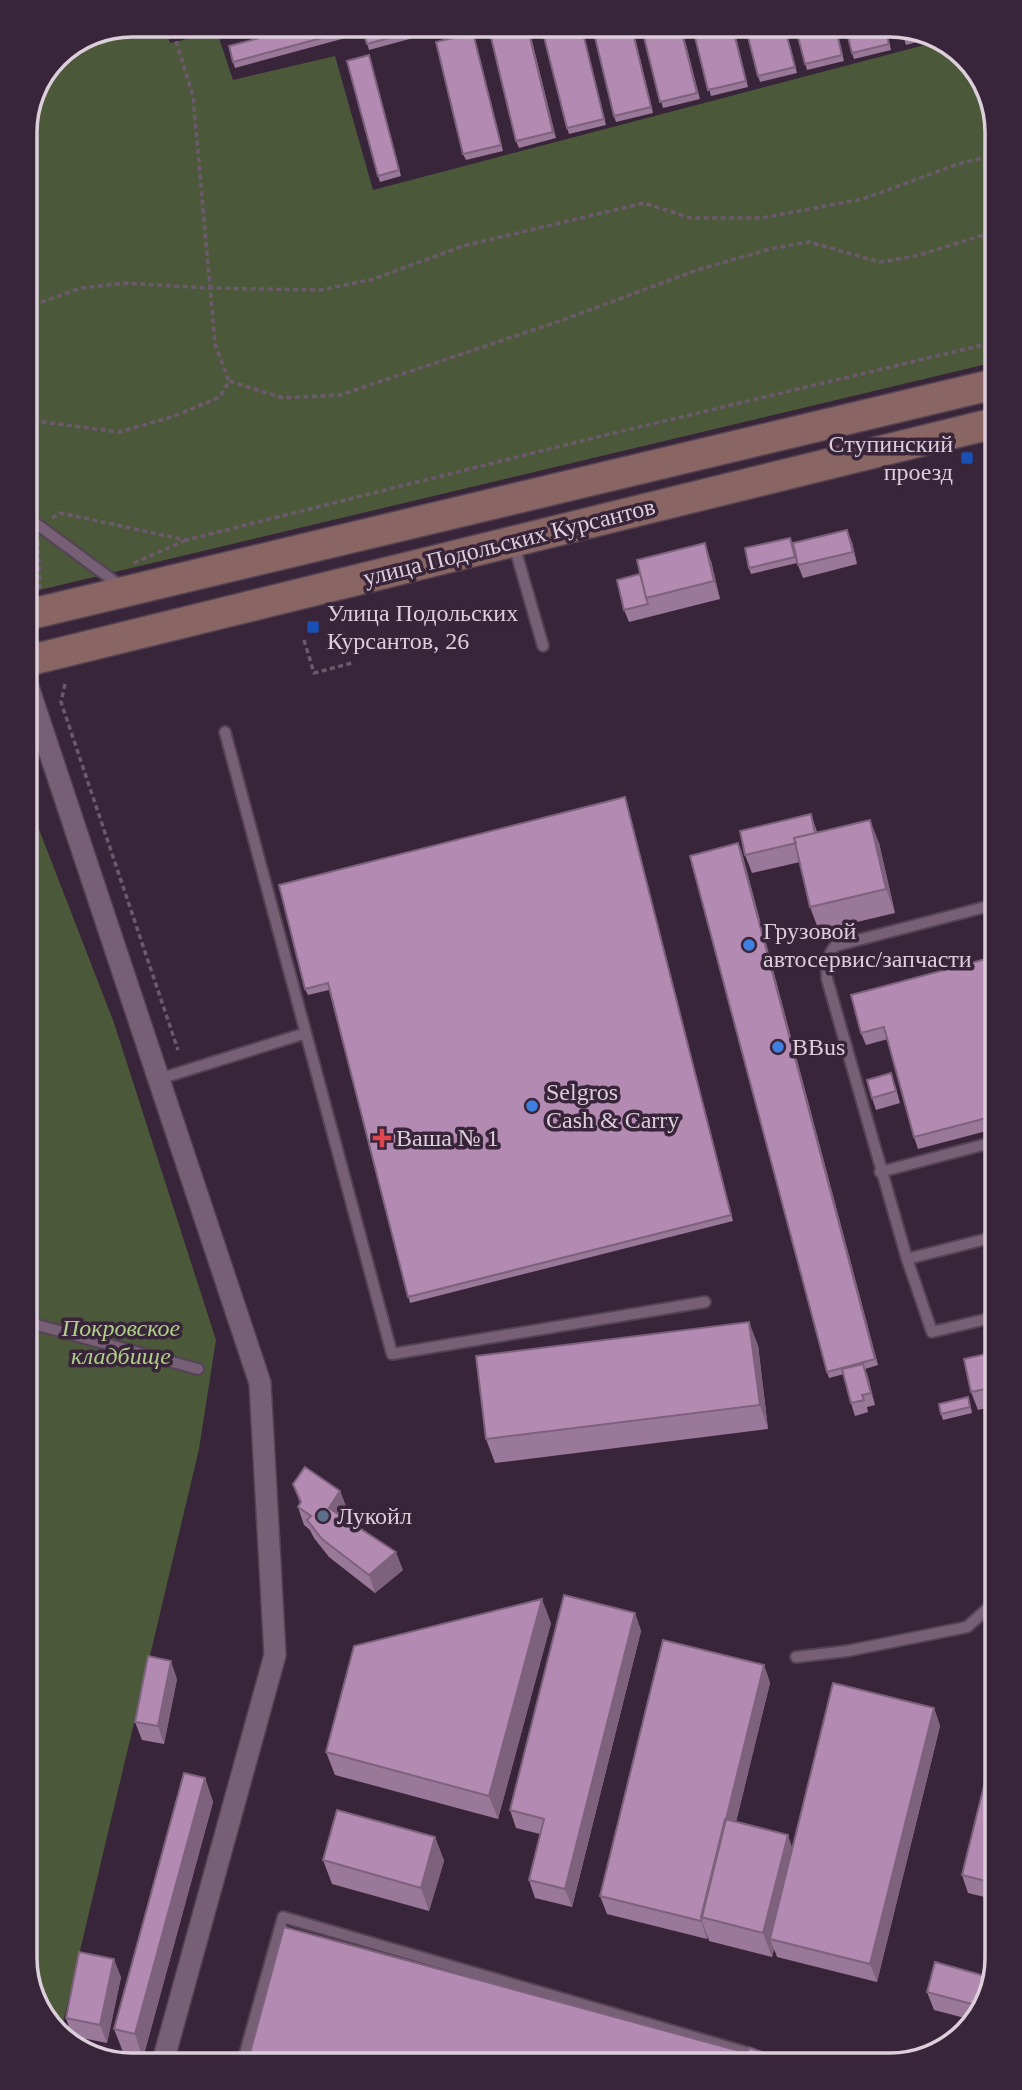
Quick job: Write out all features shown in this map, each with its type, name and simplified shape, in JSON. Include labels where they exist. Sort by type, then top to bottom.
[{"type":"main road","name":"улица Подольских Курсантов","points":[[37,602],[985,386]]},
{"type":"main road","name":"улица Подольских Курсантов","points":[[37,659],[985,425]]},
{"type":"street","points":[[37,714],[260,1383],[275,1655],[165,2053]]},
{"type":"lane","points":[[38,525],[117,583]]},
{"type":"lane","points":[[513,540],[543,646]]},
{"type":"lane","points":[[225,732],[392,1353],[705,1302]]},
{"type":"lane","points":[[985,907],[835,946],[830,953],[827,979],[880,1172],[932,1332],[985,1319]]},
{"type":"lane","points":[[159,1079],[306,1032]]},
{"type":"lane","points":[[880,1172],[985,1144]]},
{"type":"lane","points":[[907,1259],[985,1239]]},
{"type":"lane","points":[[37,1325],[198,1369]]},
{"type":"lane","points":[[796,1657],[847,1651],[967,1627],[985,1611]]},
{"type":"lane","points":[[245,2053],[283,1917],[748,2053]]},
{"type":"path","points":[[175,37],[193,96],[215,344],[229,381]]},
{"type":"path","points":[[37,304],[81,288],[125,283],[321,290],[374,279],[463,246],[644,203],[691,218],[761,218],[863,199],[958,164],[985,157]]},
{"type":"path","points":[[229,381],[283,398],[340,396],[560,321],[697,270],[770,249],[809,242],[880,262],[916,256],[985,235]]},
{"type":"path","points":[[117,583],[186,540],[589,439],[985,344]]},
{"type":"path","points":[[37,420],[119,432],[172,417],[220,397],[229,381]]},
{"type":"path","points":[[37,544],[38,525],[61,513],[186,540]]},
{"type":"path","points":[[304,640],[314,673],[352,663]]},
{"type":"path","points":[[65,684],[61,702],[178,1050]]},
{"type":"green space","points":[[168,37],[170,43],[196,37],[219,37],[233,80],[335,56],[373,190],[927,45],[948,56],[966,74],[978,95],[983,113],[985,364],[37,591],[37,125],[40,107],[56,74],[69,60],[84,49],[119,38]]},
{"type":"green space","name":"Покровское кладбище","points":[[37,824],[114,1023],[216,1340],[199,1449],[63,2023],[44,1995],[37,1958]]},
{"type":"building","points":[[263,37],[325,37],[233,62],[229,46]]},
{"type":"building","points":[[365,37],[393,37],[367,44]]},
{"type":"building","points":[[457,37],[474,37],[501,145],[463,154],[436,42]]},
{"type":"building","points":[[491,37],[530,37],[553,132],[516,141]]},
{"type":"building","points":[[544,37],[584,37],[604,119],[567,128]]},
{"type":"building","points":[[595,37],[634,37],[651,107],[614,116]]},
{"type":"building","points":[[644,37],[683,37],[697,93],[660,102]]},
{"type":"building","points":[[695,37],[735,37],[746,81],[708,90]]},
{"type":"building","points":[[748,37],[787,37],[795,67],[758,76]]},
{"type":"building","points":[[798,37],[838,37],[842,55],[805,64]]},
{"type":"building","points":[[848,37],[887,37],[889,44],[852,53]]},
{"type":"building","points":[[369,55],[399,170],[378,176],[347,61]]},
{"type":"building","points":[[847,530],[853,552],[798,565],[793,543]]},
{"type":"building","points":[[790,538],[795,557],[749,568],[745,548]]},
{"type":"building","points":[[705,543],[714,581],[646,598],[637,560]]},
{"type":"building","points":[[640,574],[648,604],[624,610],[617,580]]},
{"type":"building","name":"Selgros Cash & Carry","points":[[625,797],[731,1215],[408,1297],[328,983],[305,989],[279,885]]},
{"type":"building","points":[[811,814],[815,833],[794,838],[796,843],[745,855],[740,831]]},
{"type":"building","points":[[870,820],[886,889],[810,907],[794,838]]},
{"type":"building","points":[[738,843],[875,1359],[827,1372],[690,856]]},
{"type":"building","points":[[985,959],[985,1118],[914,1137],[884,1027],[861,1033],[851,995]]},
{"type":"building","points":[[891,1073],[896,1091],[872,1098],[867,1080]]},
{"type":"building","points":[[749,1322],[760,1405],[486,1439],[476,1356]]},
{"type":"building","points":[[985,1354],[985,1389],[971,1392],[964,1359]]},
{"type":"building","points":[[863,1364],[871,1393],[862,1395],[864,1400],[851,1403],[842,1369]]},
{"type":"building","points":[[968,1397],[970,1407],[941,1414],[939,1404]]},
{"type":"building","points":[[305,1467],[340,1491],[329,1508],[396,1552],[369,1575],[322,1539],[307,1520],[311,1516],[298,1507],[301,1502],[293,1484]]},
{"type":"building","points":[[564,1595],[635,1613],[565,1889],[529,1880],[544,1819],[510,1810]]},
{"type":"building","points":[[542,1599],[489,1796],[326,1752],[354,1646]]},
{"type":"building","points":[[663,1640],[764,1665],[701,1921],[600,1896]]},
{"type":"building","points":[[148,1656],[171,1661],[158,1726],[135,1722]]},
{"type":"building","points":[[833,1683],[934,1708],[870,1964],[770,1939]]},
{"type":"building","points":[[184,1773],[205,1778],[135,2034],[114,2029]]},
{"type":"building","points":[[985,1782],[985,1881],[962,1875]]},
{"type":"building","points":[[337,1810],[435,1837],[421,1888],[323,1860]]},
{"type":"building","points":[[725,1819],[788,1835],[763,1933],[701,1917]]},
{"type":"building","points":[[284,1927],[747,2053],[250,2053]]},
{"type":"building","points":[[79,1952],[114,1959],[100,2025],[66,2018]]},
{"type":"building","points":[[935,1962],[983,1975],[973,2004],[927,1992]]},
{"type":"building","points":[[749,2048],[765,2053],[748,2053]]},
{"type":"place","name":"Ступинский проезд","points":[[967,458]]},
{"type":"place","name":"Улица Подольских Курсантов, 26","points":[[313,627]]},
{"type":"place","name":"Грузовой автосервис/запчасти","points":[[749,945]]},
{"type":"place","name":"BBus","points":[[778,1047]]},
{"type":"place","name":"Selgros Cash & Carry","points":[[532,1106]]},
{"type":"place","name":"Ваша № 1","points":[[382,1138]]},
{"type":"place","name":"Лукойл","points":[[323,1516]]}]
